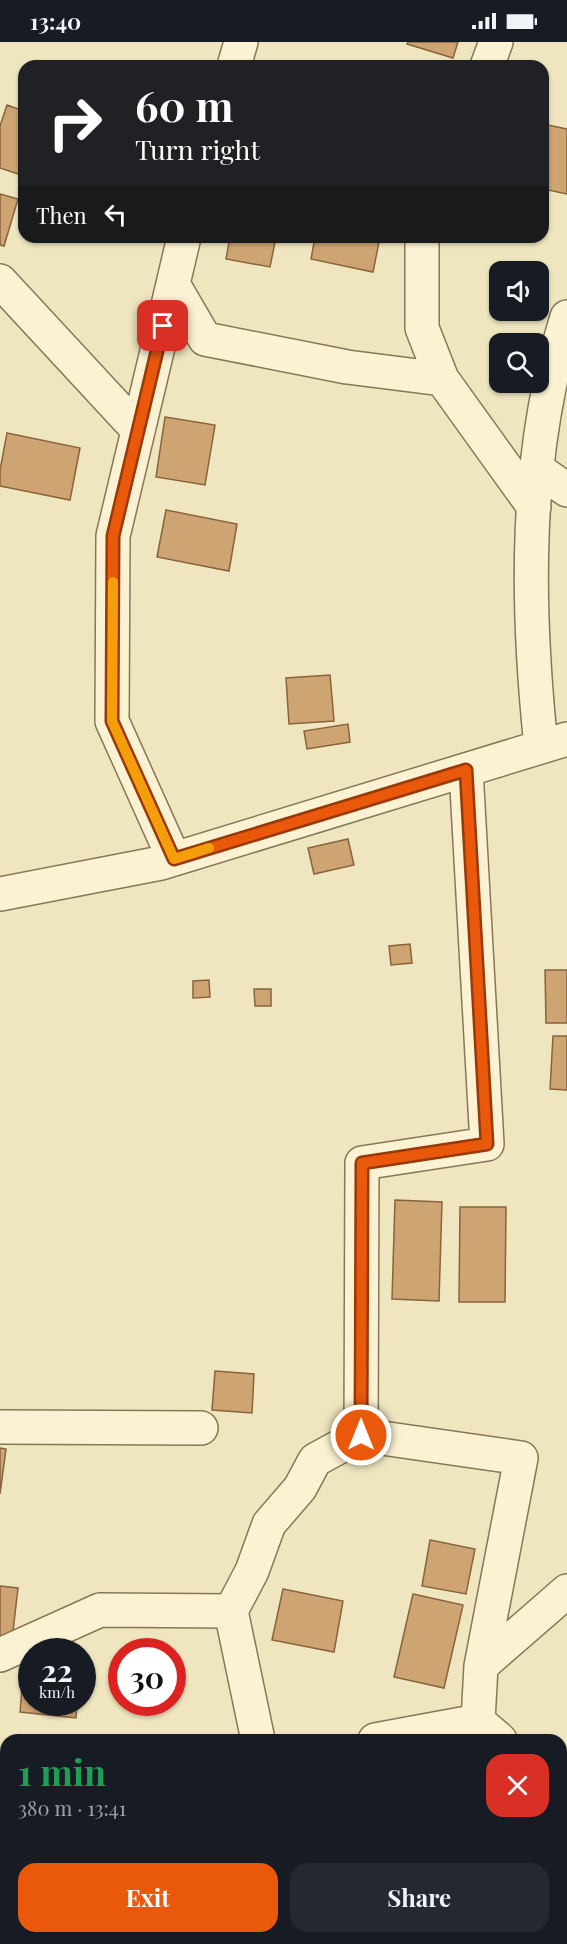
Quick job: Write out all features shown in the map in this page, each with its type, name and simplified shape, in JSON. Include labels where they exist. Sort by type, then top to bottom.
[{"type":"street","points":[[236,60],[241,42]]},
{"type":"street","points":[[489,60],[496,42]]},
{"type":"street","points":[[174,859],[112,721],[113,536],[183,243]]},
{"type":"street","points":[[422,243],[422,328],[442,379],[534,507]]},
{"type":"street","points":[[0,281],[138,430]]},
{"type":"street","points":[[173,284],[205,339],[347,367],[442,379]]},
{"type":"street","points":[[0,894],[160,863],[554,743],[534,672],[531,602],[537,463],[555,354],[567,317]]},
{"type":"street","points":[[486,442],[537,463],[567,490]]},
{"type":"street","points":[[361,1435],[362,1163],[487,1144],[466,770]]},
{"type":"street","points":[[0,1426],[201,1428]]},
{"type":"street","points":[[257,1734],[231,1611],[252,1571],[269,1524],[300,1488],[315,1460],[361,1435],[521,1458],[481,1666],[489,1730],[443,1734]]},
{"type":"street","points":[[481,1666],[567,1591]]},
{"type":"street","points":[[0,1655],[100,1610],[231,1611]]},
{"type":"building","points":[[408,42],[458,42],[453,58],[407,44]]},
{"type":"building","points":[[7,105],[18,109],[18,174],[0,168],[0,126]]},
{"type":"building","points":[[549,125],[567,129],[567,194],[549,190]]},
{"type":"building","points":[[0,194],[18,199],[4,246],[0,245]]},
{"type":"building","points":[[229,243],[275,243],[270,267],[226,259]]},
{"type":"building","points":[[314,243],[379,243],[373,272],[311,259]]},
{"type":"building","points":[[165,417],[215,425],[205,485],[156,477]]},
{"type":"building","points":[[7,433],[80,448],[70,500],[0,486],[0,470]]},
{"type":"building","points":[[166,510],[237,524],[229,571],[157,557]]},
{"type":"building","points":[[330,675],[334,721],[289,724],[286,678]]},
{"type":"building","points":[[348,724],[350,742],[307,749],[304,731]]},
{"type":"building","points":[[348,839],[354,865],[314,874],[308,848]]},
{"type":"building","points":[[410,944],[412,963],[391,965],[389,946]]},
{"type":"building","points":[[545,970],[567,970],[567,1023],[546,1023]]},
{"type":"building","points":[[209,980],[210,997],[193,998],[193,981]]},
{"type":"building","points":[[254,989],[271,989],[271,1006],[255,1006]]},
{"type":"building","points":[[553,1036],[567,1036],[567,1090],[550,1089]]},
{"type":"building","points":[[395,1200],[442,1202],[439,1301],[392,1299]]},
{"type":"building","points":[[460,1207],[506,1207],[505,1302],[459,1302]]},
{"type":"building","points":[[215,1371],[254,1374],[252,1413],[212,1410]]},
{"type":"building","points":[[0,1448],[6,1449],[0,1494]]},
{"type":"building","points":[[430,1540],[475,1549],[466,1594],[422,1586]]},
{"type":"building","points":[[0,1586],[18,1588],[12,1640],[0,1639]]},
{"type":"building","points":[[283,1589],[343,1601],[334,1652],[272,1640]]},
{"type":"building","points":[[413,1594],[463,1605],[444,1688],[394,1677]]},
{"type":"slow traffic","points":[[113,582],[112,721],[174,859],[209,848]]},
{"type":"route","points":[[163,326],[113,536],[112,721],[174,859],[466,770],[487,1144],[362,1163],[361,1435]]}]
